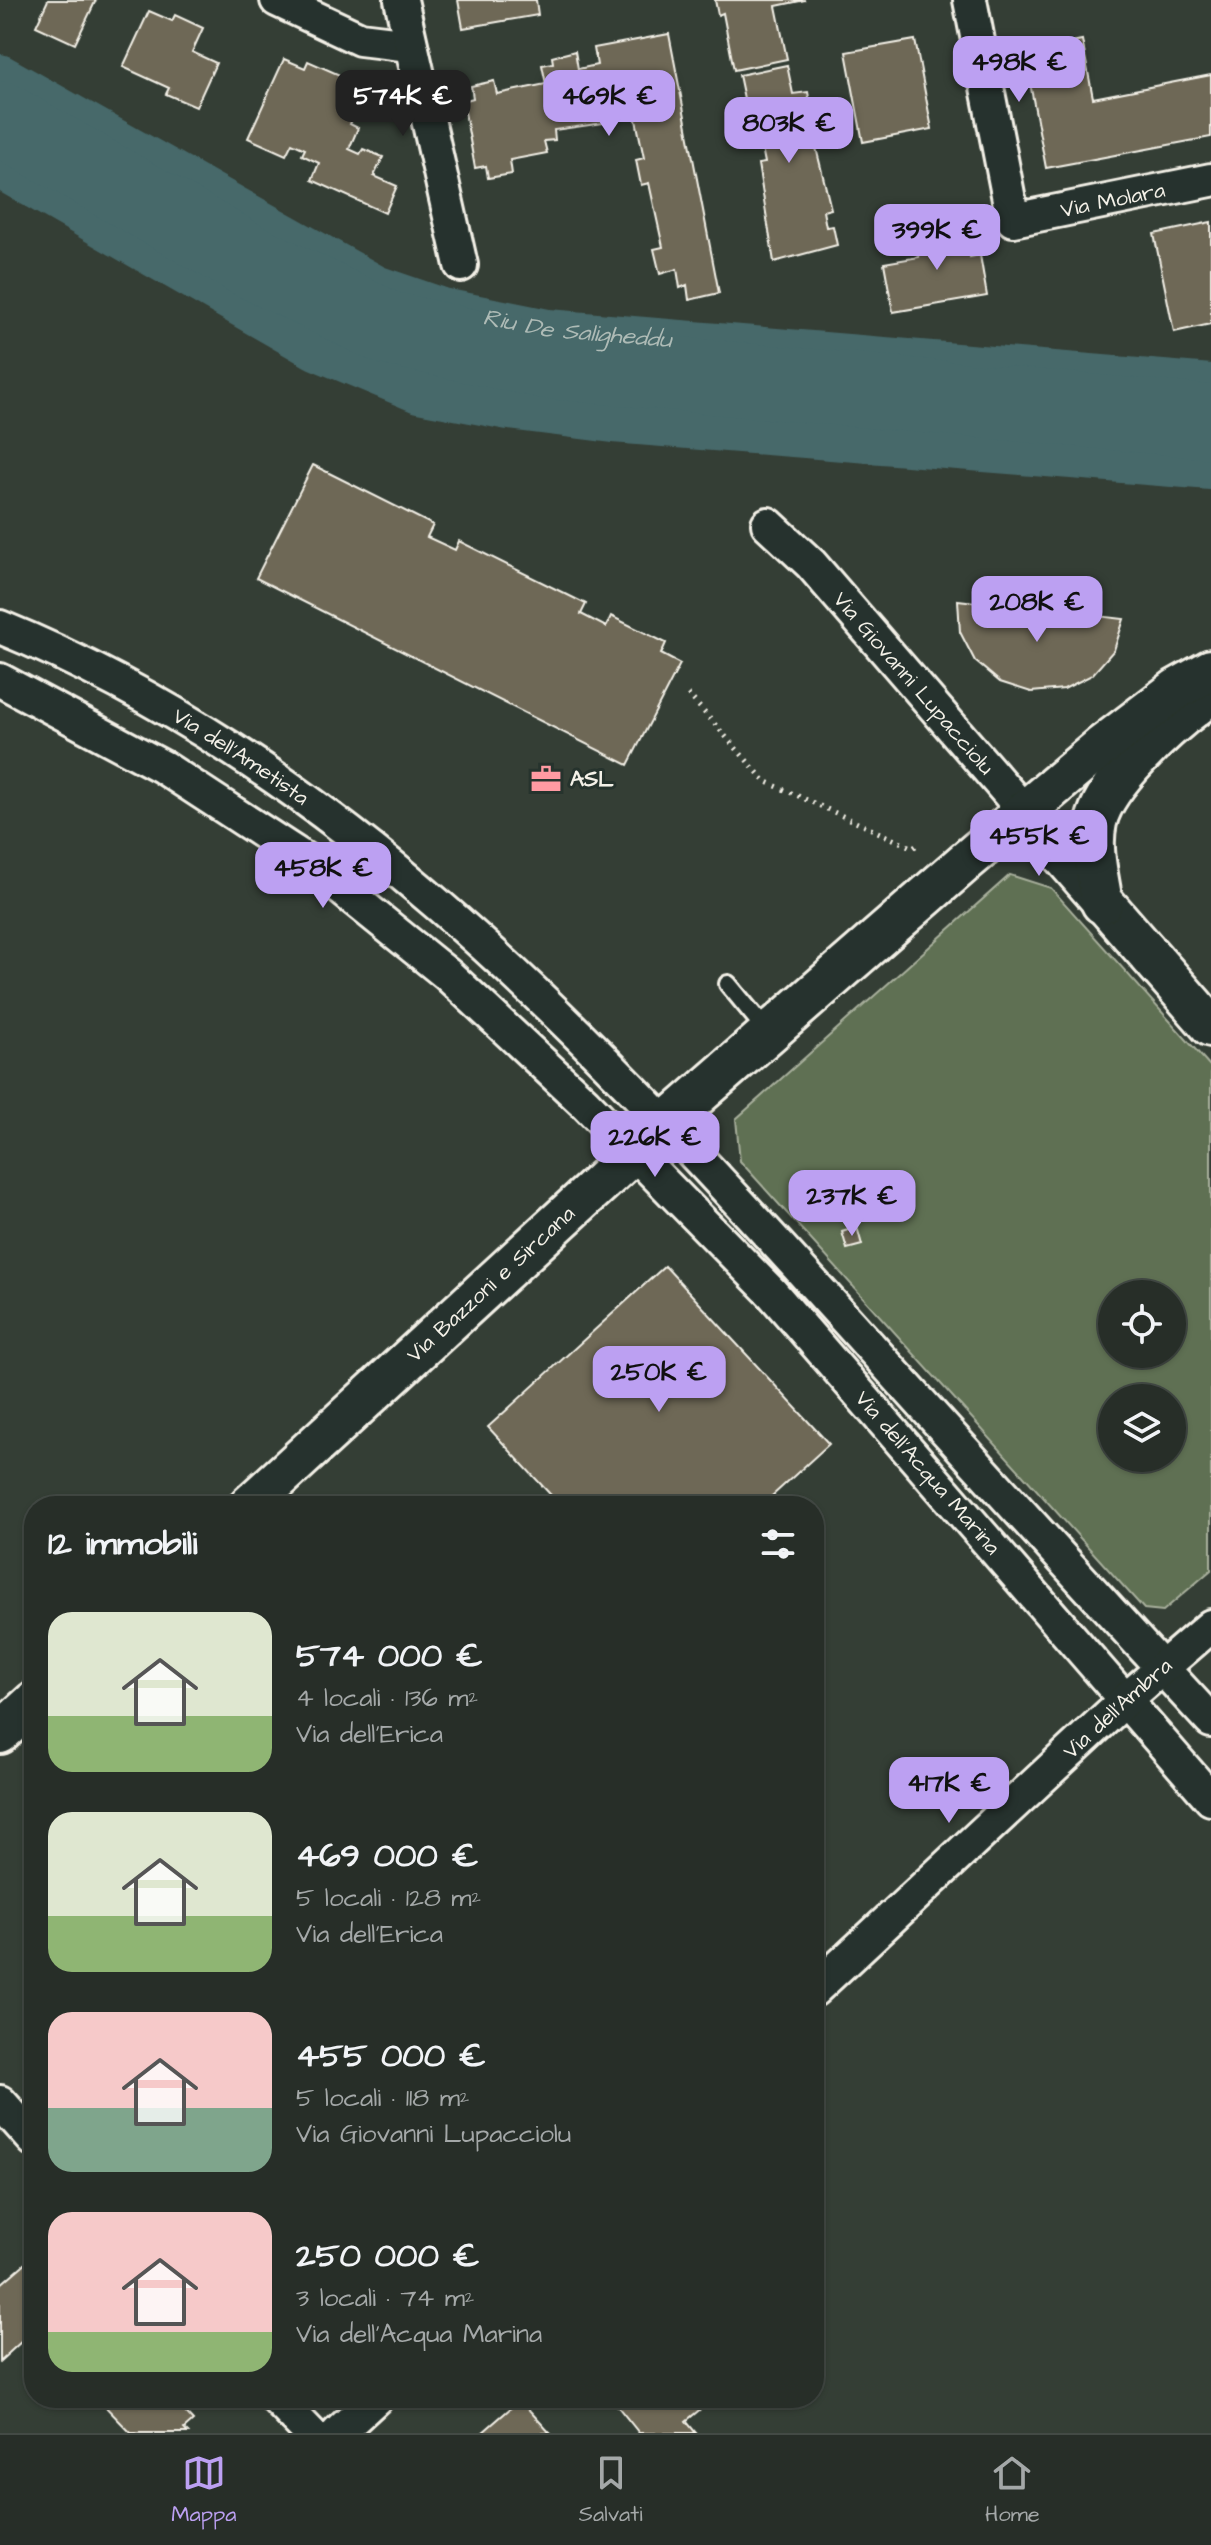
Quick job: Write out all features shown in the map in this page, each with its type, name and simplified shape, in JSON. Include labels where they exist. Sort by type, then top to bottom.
[{"type":"street","points":[[277,0],[360,39],[410,45]]},
{"type":"street","points":[[401,0],[461,265]]},
{"type":"street","name":"Via Molara","points":[[970,0],[1013,220],[1211,180]]},
{"type":"street","name":"Via Giovanni Lupacciolu","points":[[768,524],[841,598],[1211,1026]]},
{"type":"street","name":"Via dell'Ametista","points":[[0,627],[49,647],[217,736],[352,834],[483,940],[667,1122]]},
{"type":"street","name":"Via Bazzoni e Sircana","points":[[260,1496],[635,1155],[667,1122],[771,1035],[1024,811],[1177,689],[1211,670]]},
{"type":"street","points":[[0,680],[163,767],[307,861],[448,975],[585,1103],[635,1155]]},
{"type":"street","points":[[1102,903],[1094,853],[1096,820],[1125,773],[1170,725],[1211,695]]},
{"type":"street","name":"Via dell'Acqua Marina","points":[[667,1122],[1211,1721]]},
{"type":"street","name":"Via dell'Acqua Marina","points":[[635,1155],[772,1293],[1123,1702],[1211,1799]]},
{"type":"street","name":"Via dell'Ambra","points":[[824,1981],[1123,1702],[1211,1626]]},
{"type":"street","points":[[0,1733],[24,1711]]},
{"type":"street","points":[[0,2102],[24,2129]]},
{"type":"street","points":[[286,2408],[310,2433]]},
{"type":"street","points":[[338,2433],[365,2408]]},
{"type":"lane","points":[[728,984],[771,1035]]},
{"type":"path","points":[[688,694],[765,781],[913,848],[925,839]]},
{"type":"green space","points":[[1010,875],[1051,888],[1211,1067],[1211,1570],[1163,1611],[1144,1609],[740,1161],[736,1119]]},
{"type":"building","points":[[48,0],[96,0],[75,44],[36,26]]},
{"type":"building","points":[[458,0],[536,0],[538,15],[463,28]]},
{"type":"building","points":[[715,0],[805,0],[776,6],[787,59],[734,70],[723,13],[718,15]]},
{"type":"building","points":[[149,11],[172,21],[175,15],[203,28],[192,52],[216,63],[196,107],[166,94],[169,88],[123,67]]},
{"type":"building","points":[[669,34],[719,293],[689,300],[687,285],[680,288],[677,269],[660,274],[654,249],[663,247],[649,183],[641,185],[636,160],[644,158],[635,115],[650,111],[647,96],[626,98],[628,104],[611,107],[612,118],[603,119],[604,123],[554,130],[555,140],[544,141],[547,153],[510,160],[512,174],[488,178],[486,166],[475,168],[463,101],[473,98],[471,86],[494,81],[497,94],[546,84],[542,65],[553,63],[552,57],[575,51],[578,69],[597,65],[594,48]]},
{"type":"building","points":[[915,40],[932,129],[863,142],[846,52]]},
{"type":"building","points":[[1082,40],[1093,98],[1211,75],[1211,137],[1046,168],[1024,51]]},
{"type":"building","points":[[284,59],[305,68],[308,61],[367,87],[350,124],[358,128],[349,149],[360,154],[363,149],[383,157],[374,176],[397,186],[385,213],[312,180],[319,163],[302,155],[305,149],[292,143],[286,155],[248,138]]},
{"type":"building","points":[[787,65],[793,94],[808,92],[813,119],[809,119],[831,209],[823,211],[826,227],[833,226],[837,245],[774,262],[758,164],[765,163],[754,106],[746,108],[739,75]]},
{"type":"building","points":[[1211,222],[1211,324],[1174,332],[1154,234]]},
{"type":"building","points":[[964,223],[970,257],[980,255],[987,296],[893,312],[884,263],[919,257],[917,249],[925,247],[922,230]]},
{"type":"building","points":[[313,465],[433,525],[427,537],[455,550],[459,541],[586,604],[581,614],[606,627],[611,616],[666,643],[661,654],[680,664],[628,765],[256,578]]},
{"type":"building","points":[[958,600],[1124,619],[1114,650],[1092,675],[1064,689],[1031,692],[1000,682],[975,661],[960,632]]},
{"type":"building","points":[[857,1227],[862,1245],[847,1249],[842,1232]]},
{"type":"building","points":[[665,1266],[829,1444],[772,1496],[552,1496],[488,1427]]},
{"type":"building","points":[[24,2264],[24,2339],[0,2361],[0,2285]]},
{"type":"building","points":[[107,2408],[181,2408],[193,2421],[184,2429],[188,2433],[131,2433]]},
{"type":"building","points":[[511,2408],[527,2408],[550,2433],[482,2433]]},
{"type":"building","points":[[619,2408],[702,2408],[686,2421],[696,2433],[639,2433]]},
{"type":"waterway","name":"Riu De Saligheddu","points":[[0,75],[376,286],[443,309],[548,330],[1211,385]]},
{"type":"waterway","name":"Riu De Saligheddu","points":[[0,118],[246,259],[387,328],[546,362],[1211,422]]},
{"type":"waterway","name":"Riu De Saligheddu","points":[[0,168],[316,349],[419,392],[509,409],[613,422],[1211,469]]},
{"type":"place","name":"ASL","points":[[546,779]]}]
